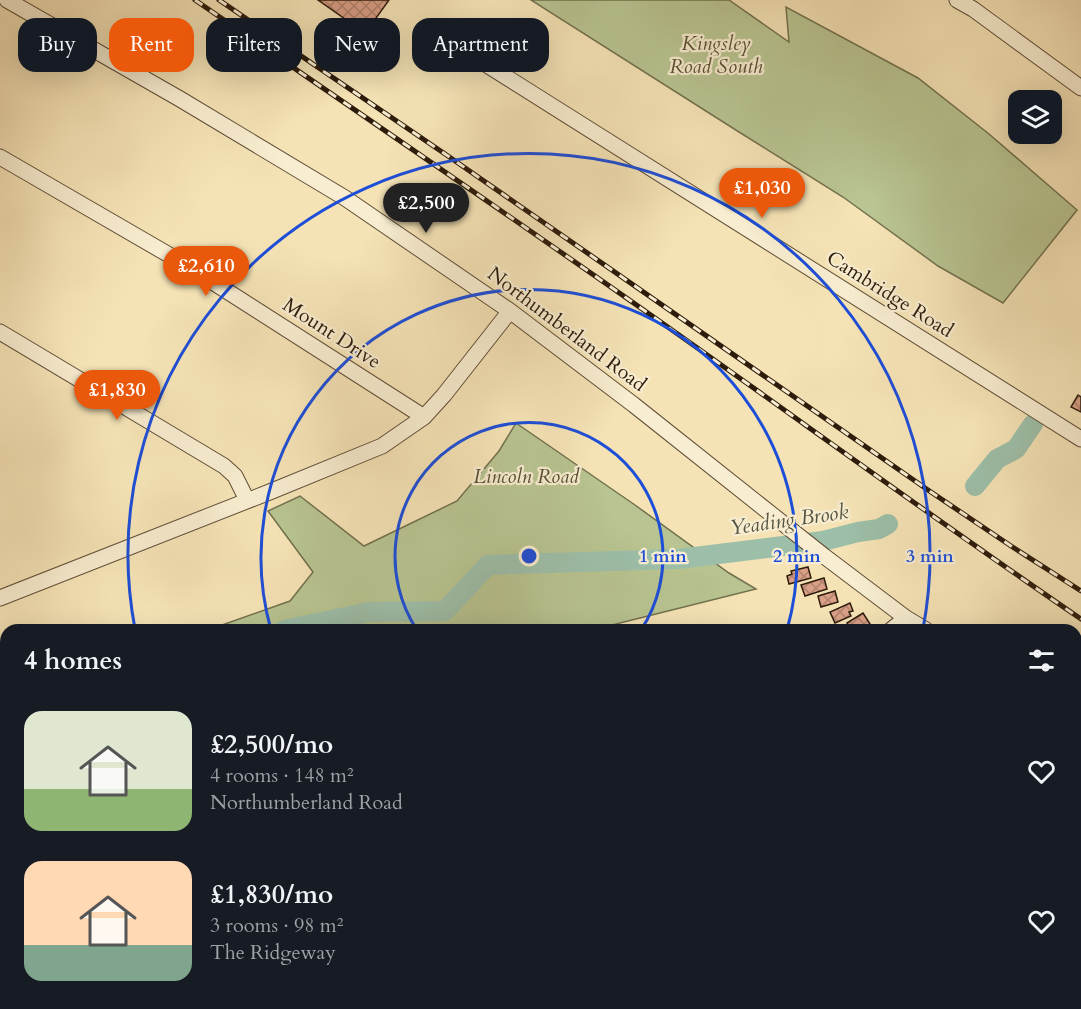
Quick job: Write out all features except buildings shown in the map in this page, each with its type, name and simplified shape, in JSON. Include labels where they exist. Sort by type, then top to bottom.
[{"type":"street","name":"Northumberland Road","points":[[7,0],[180,99],[345,198],[510,311],[916,624]]},
{"type":"street","points":[[957,0],[973,9],[1081,88]]},
{"type":"street","name":"Cambridge Road","points":[[498,72],[1081,439]]},
{"type":"street","name":"Mount Drive","points":[[0,157],[183,263],[424,417]]},
{"type":"street","points":[[0,598],[382,446],[424,417],[510,311]]},
{"type":"street","points":[[0,332],[224,466],[235,476],[247,500]]},
{"type":"street","points":[[898,624],[906,618]]},
{"type":"green space","name":"Kingsley Road South","points":[[531,0],[729,0],[789,42],[786,7],[918,78],[989,134],[1077,210],[1003,303],[938,266],[843,197]]},
{"type":"green space","name":"Lincoln Road","points":[[516,423],[729,573],[756,589],[616,624],[225,624],[290,601],[313,572],[268,511],[300,496],[364,546],[457,501],[499,451]]},
{"type":"waterway","name":"Yeading Brook","points":[[975,486],[997,459],[1016,449],[1033,424]]},
{"type":"waterway","name":"Yeading Brook","points":[[312,624],[369,612],[445,611],[488,565],[678,559],[823,541],[879,529],[888,524]]},
{"type":"railway","points":[[195,0],[598,278],[1081,619]]},
{"type":"railway","points":[[219,0],[448,156],[928,490],[1081,591]]}]
